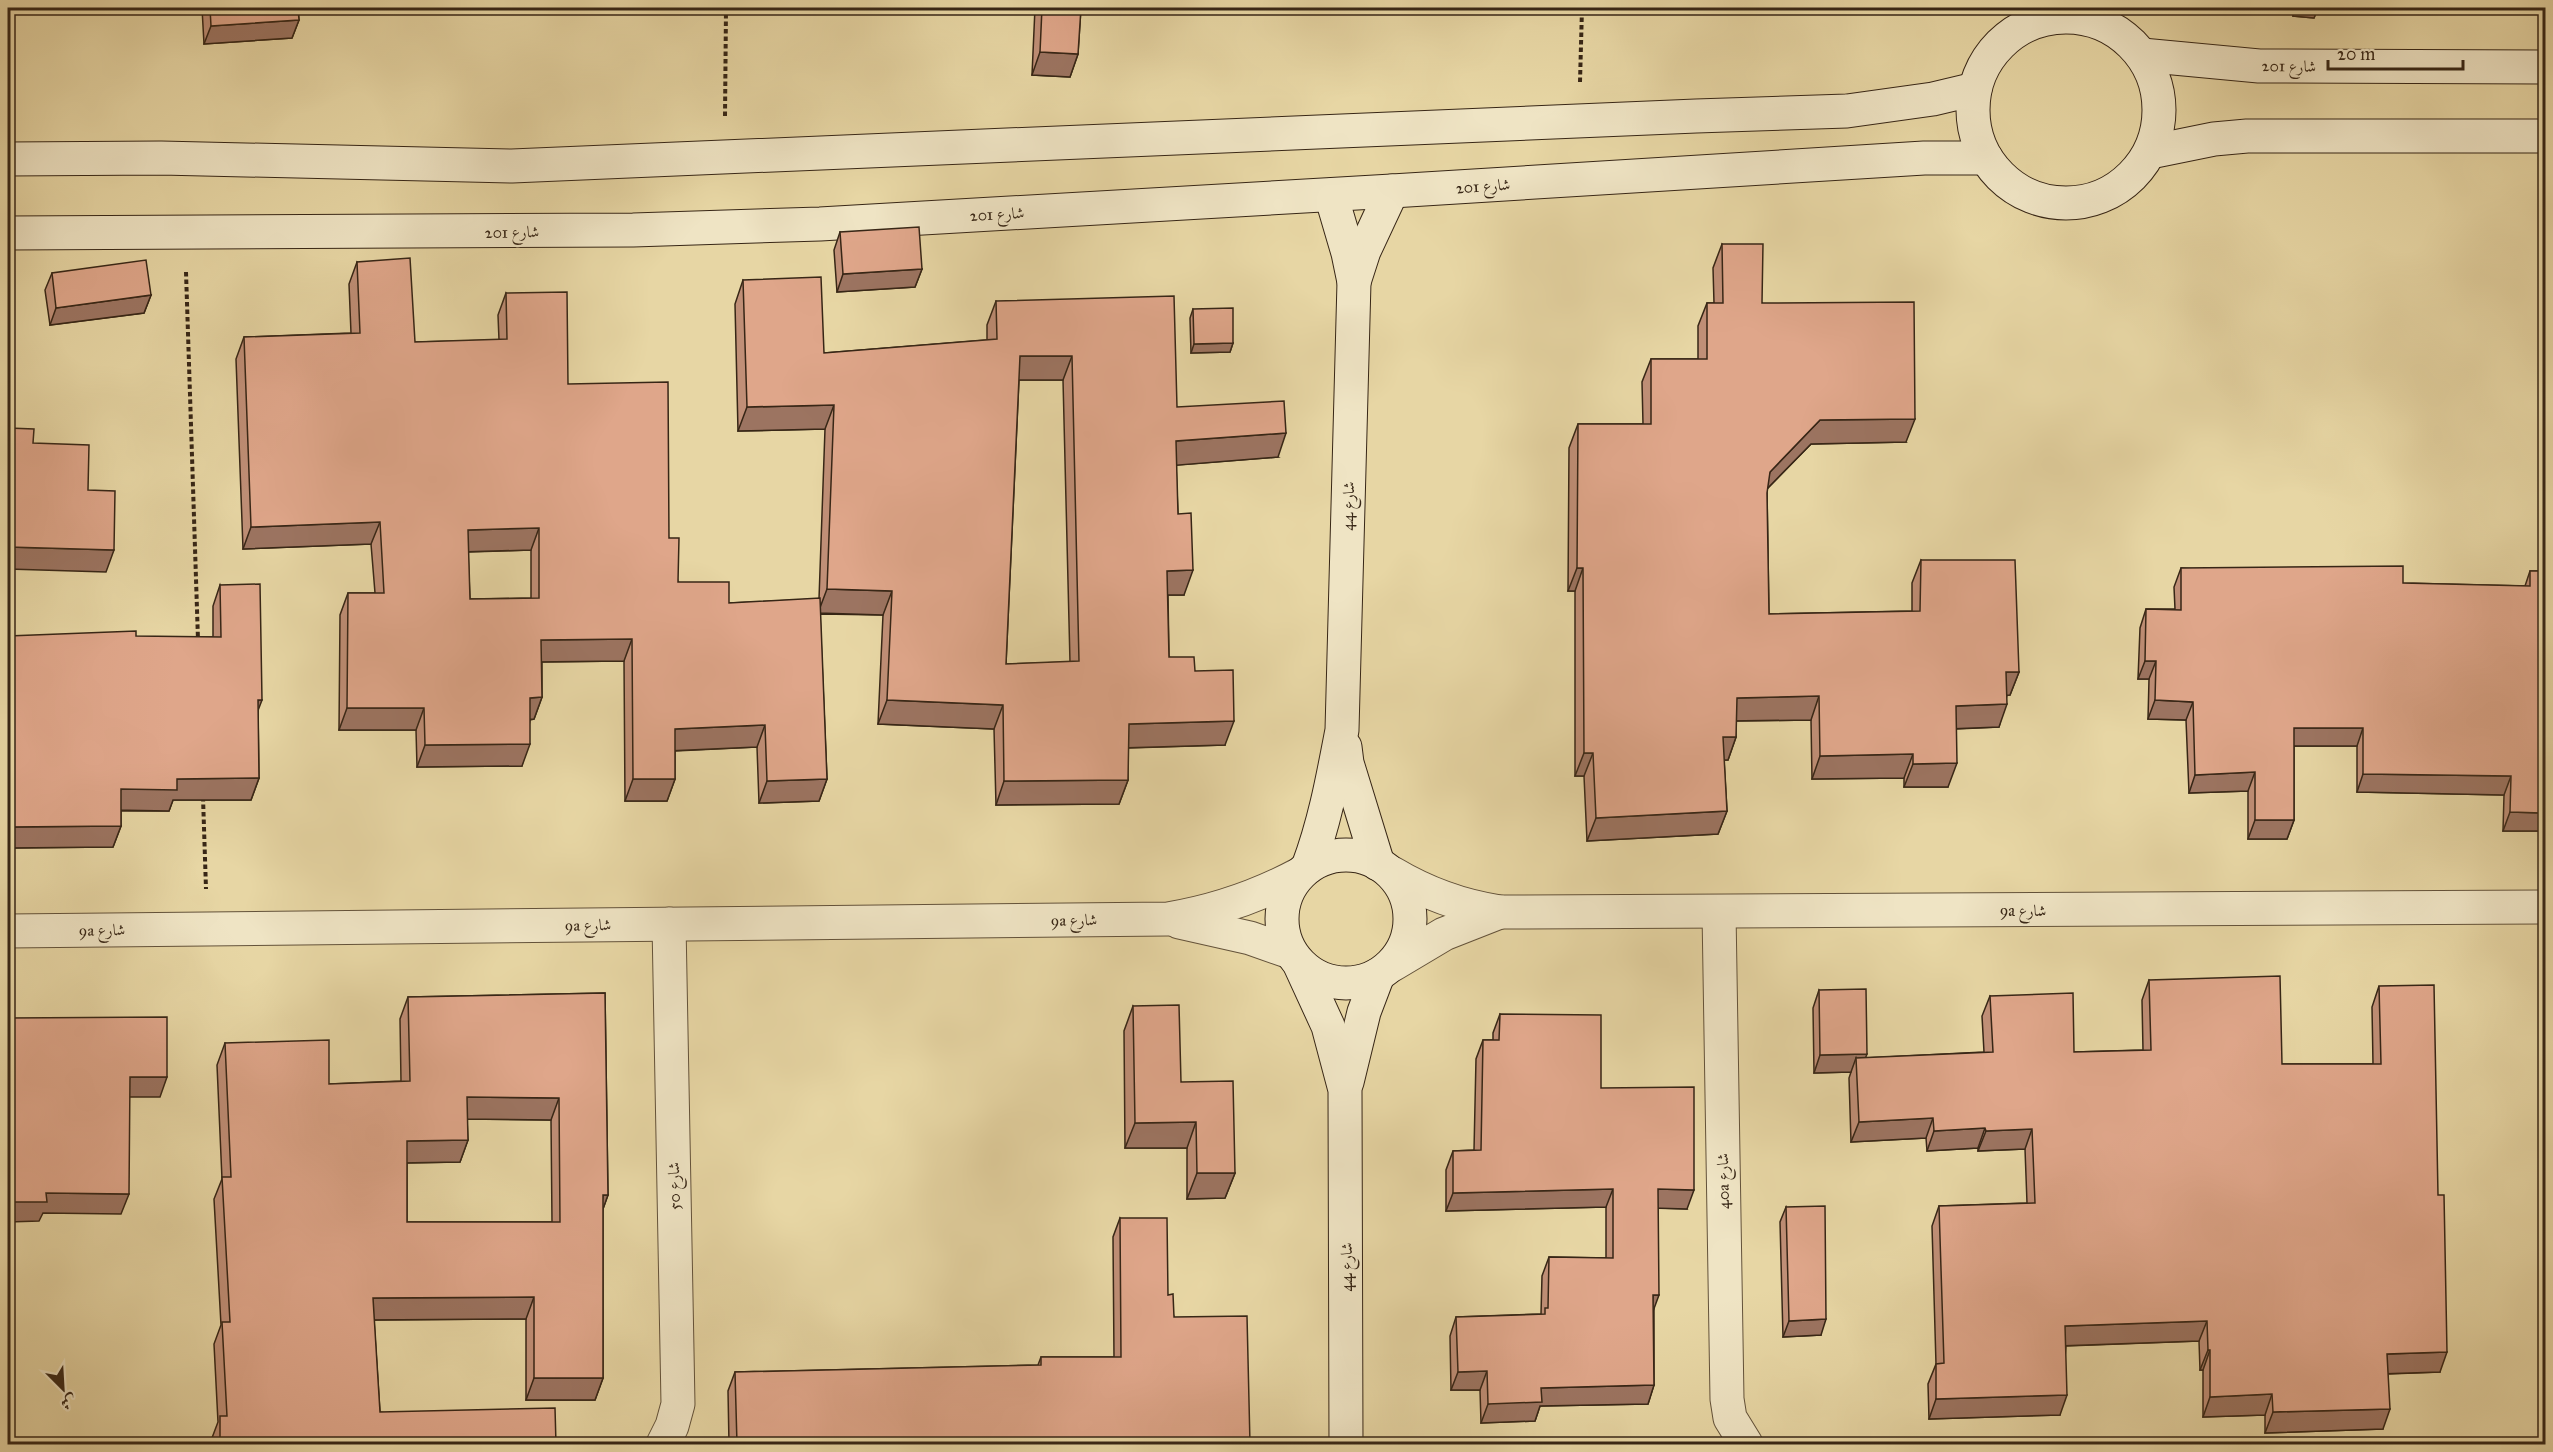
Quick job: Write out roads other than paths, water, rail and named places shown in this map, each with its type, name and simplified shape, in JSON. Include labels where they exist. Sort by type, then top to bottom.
[{"type":"street","points":[[2035,15],[2051,18],[2101,17],[2142,55],[2152,72],[2159,102],[2157,133],[2150,152],[2137,170],[2121,185],[2102,196],[2081,202],[2059,203],[2037,199],[2017,190],[2000,176],[1986,159],[1976,136],[1975,88],[1983,68],[1996,49],[2035,15]]},
{"type":"street","name":"شارع 201","points":[[2142,55],[2259,66],[2546,68]]},
{"type":"street","points":[[8,159],[161,158],[512,166],[1684,116],[1804,114],[1890,106],[1975,88]]},
{"type":"street","points":[[2150,152],[2192,143],[2247,136],[2546,136]]},
{"type":"street","name":"شارع 201","points":[[8,234],[185,231],[645,230],[820,224],[1924,158],[1986,159]]},
{"type":"street","name":"شارع 44","points":[[1354,282],[1364,251],[1392,191]]},
{"type":"street","name":"شارع 44","points":[[1304,871],[1320,834],[1342,730],[1354,282],[1341,223],[1331,195]]},
{"type":"street","name":"شارع 44","points":[[1342,730],[1347,764],[1385,869]]},
{"type":"street","points":[[1342,855],[1364,858],[1385,869],[1402,887],[1408,902],[1411,919],[1408,936],[1385,970],[1363,982],[1346,984],[1329,982],[1314,975],[1295,958],[1284,936],[1282,920],[1284,903],[1290,888],[1304,871],[1321,861],[1342,855]]},
{"type":"street","name":"9a شارع","points":[[1385,869],[1417,888],[1444,900],[1471,908],[1500,912],[2546,907]]},
{"type":"street","name":"9a شارع","points":[[8,931],[1168,919],[1230,906],[1266,892],[1304,871]]},
{"type":"street","name":"9a شارع","points":[[1385,970],[1444,934],[1500,912]]},
{"type":"street","name":"40a شارع","points":[[1719,912],[1727,1399],[1731,1418],[1746,1444]]},
{"type":"street","name":"9a شارع","points":[[1168,919],[1250,938],[1295,958]]},
{"type":"street","name":"شارع 50","points":[[663,1444],[672,1426],[678,1404],[669,924]]},
{"type":"street","name":"شارع 44","points":[[1295,958],[1328,1026],[1345,1090]]},
{"type":"street","name":"شارع 44","points":[[1346,1444],[1345,1090],[1364,1012],[1385,970]]}]
